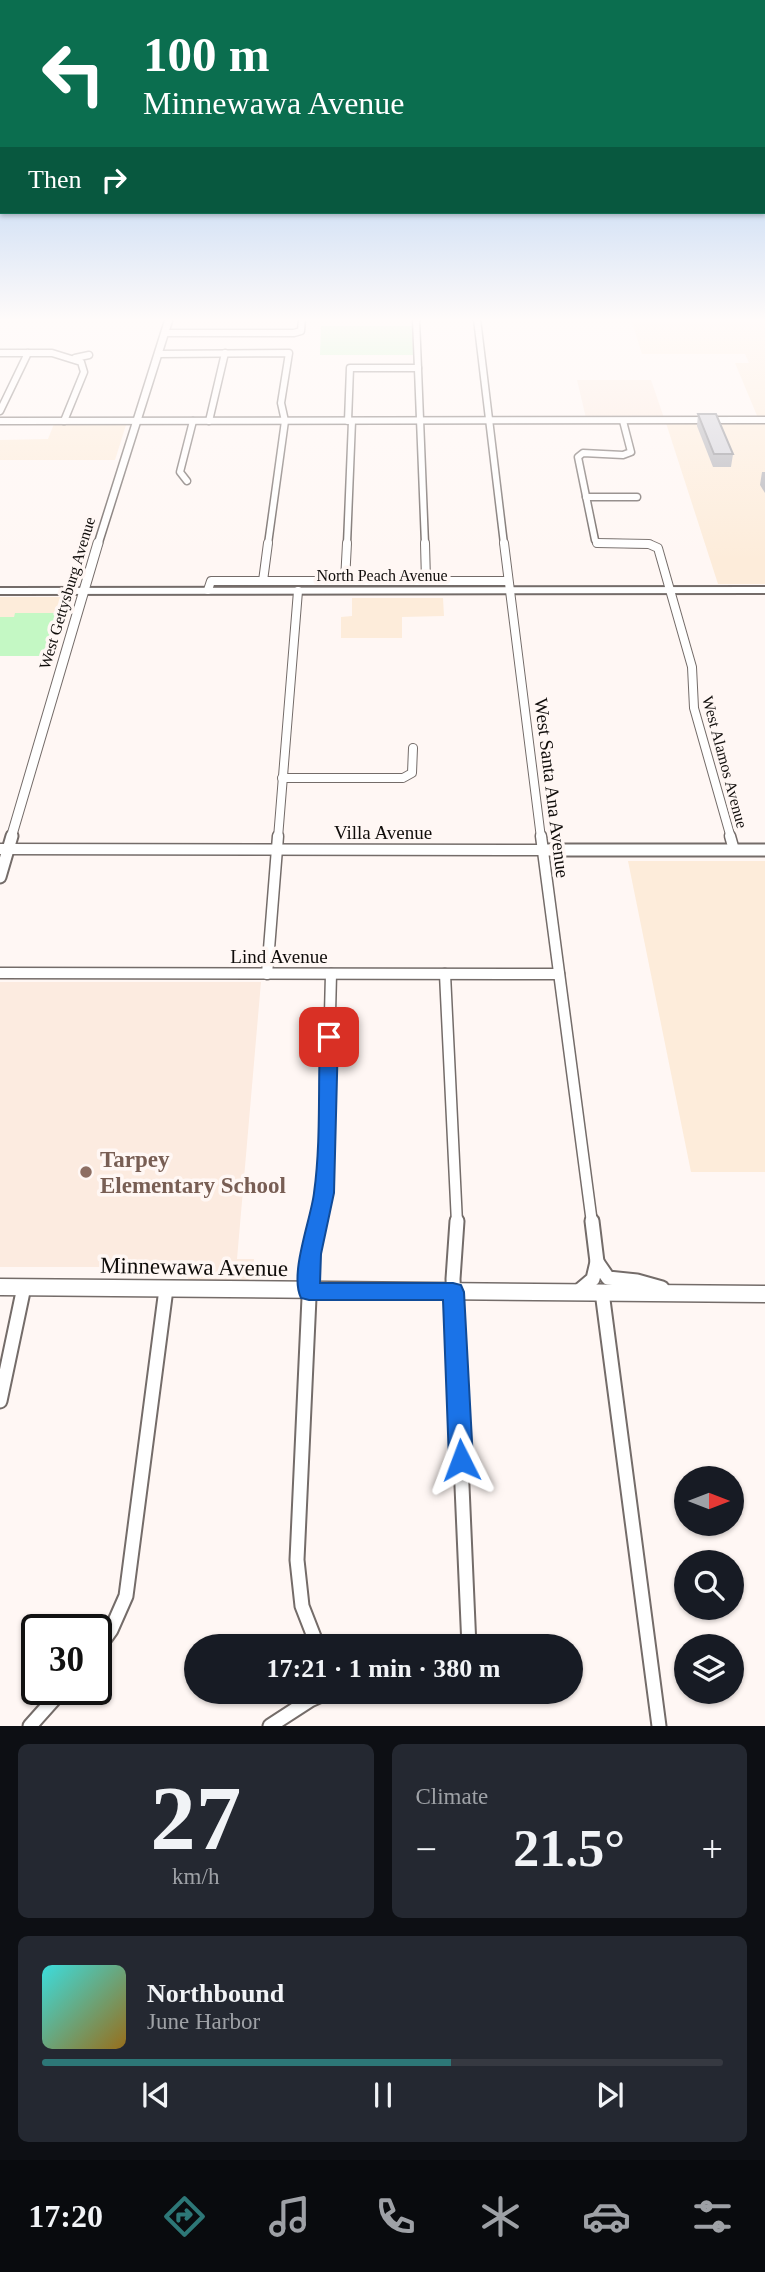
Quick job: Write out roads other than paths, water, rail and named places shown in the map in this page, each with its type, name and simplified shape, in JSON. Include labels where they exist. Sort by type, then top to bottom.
[{"type":"main road","name":"North Peach Avenue","points":[[0,591],[298,591],[508,586],[765,590]]},
{"type":"street","points":[[64,421],[73,400]]},
{"type":"street","name":"West Gettysburg Avenue","points":[[0,877],[4,849],[144,400]]},
{"type":"street","points":[[209,421],[214,400]]},
{"type":"street","points":[[263,581],[285,421],[282,400]]},
{"type":"street","points":[[345,581],[350,400]]},
{"type":"street","points":[[420,400],[426,581]]},
{"type":"street","name":"West Santa Ana Avenue","points":[[486,400],[508,586],[597,1262]]},
{"type":"street","points":[[0,421],[765,421]]},
{"type":"street","points":[[187,481],[180,472],[193,421]]},
{"type":"street","name":"West Alamos Avenue","points":[[623,421],[631,452],[623,455],[579,454],[597,543],[655,545],[658,548],[692,667],[694,708],[734,850]]},
{"type":"street","points":[[586,497],[637,497]]},
{"type":"street","points":[[208,590],[211,581],[426,581],[508,586]]},
{"type":"street","points":[[267,974],[298,591]]},
{"type":"street","points":[[282,778],[403,778],[412,773],[413,748]]},
{"type":"street","name":"Villa Avenue","points":[[4,849],[765,850]]},
{"type":"street","name":"Lind Avenue","points":[[0,973],[559,974]]},
{"type":"street","points":[[313,1634],[302,1606],[297,1560],[311,1254],[326,1174],[331,974]]},
{"type":"street","points":[[444,974],[457,1215],[452,1263],[467,1634]]},
{"type":"street","points":[[576,1292],[593,1279],[597,1262]]},
{"type":"street","points":[[597,1262],[608,1278],[637,1281],[677,1293]]},
{"type":"street","name":"Minnewawa Avenue","points":[[0,1287],[309,1292],[765,1294]]},
{"type":"street","points":[[0,1401],[24,1287]]},
{"type":"street","points":[[112,1628],[126,1596],[166,1289]]},
{"type":"street","points":[[601,1292],[659,1726]]},
{"type":"street","points":[[270,1726],[304,1704]]},
{"type":"street","points":[[30,1726],[49,1705]]},
{"type":"place","name":"Tarpey Elementary School","points":[[86,1172]]}]
